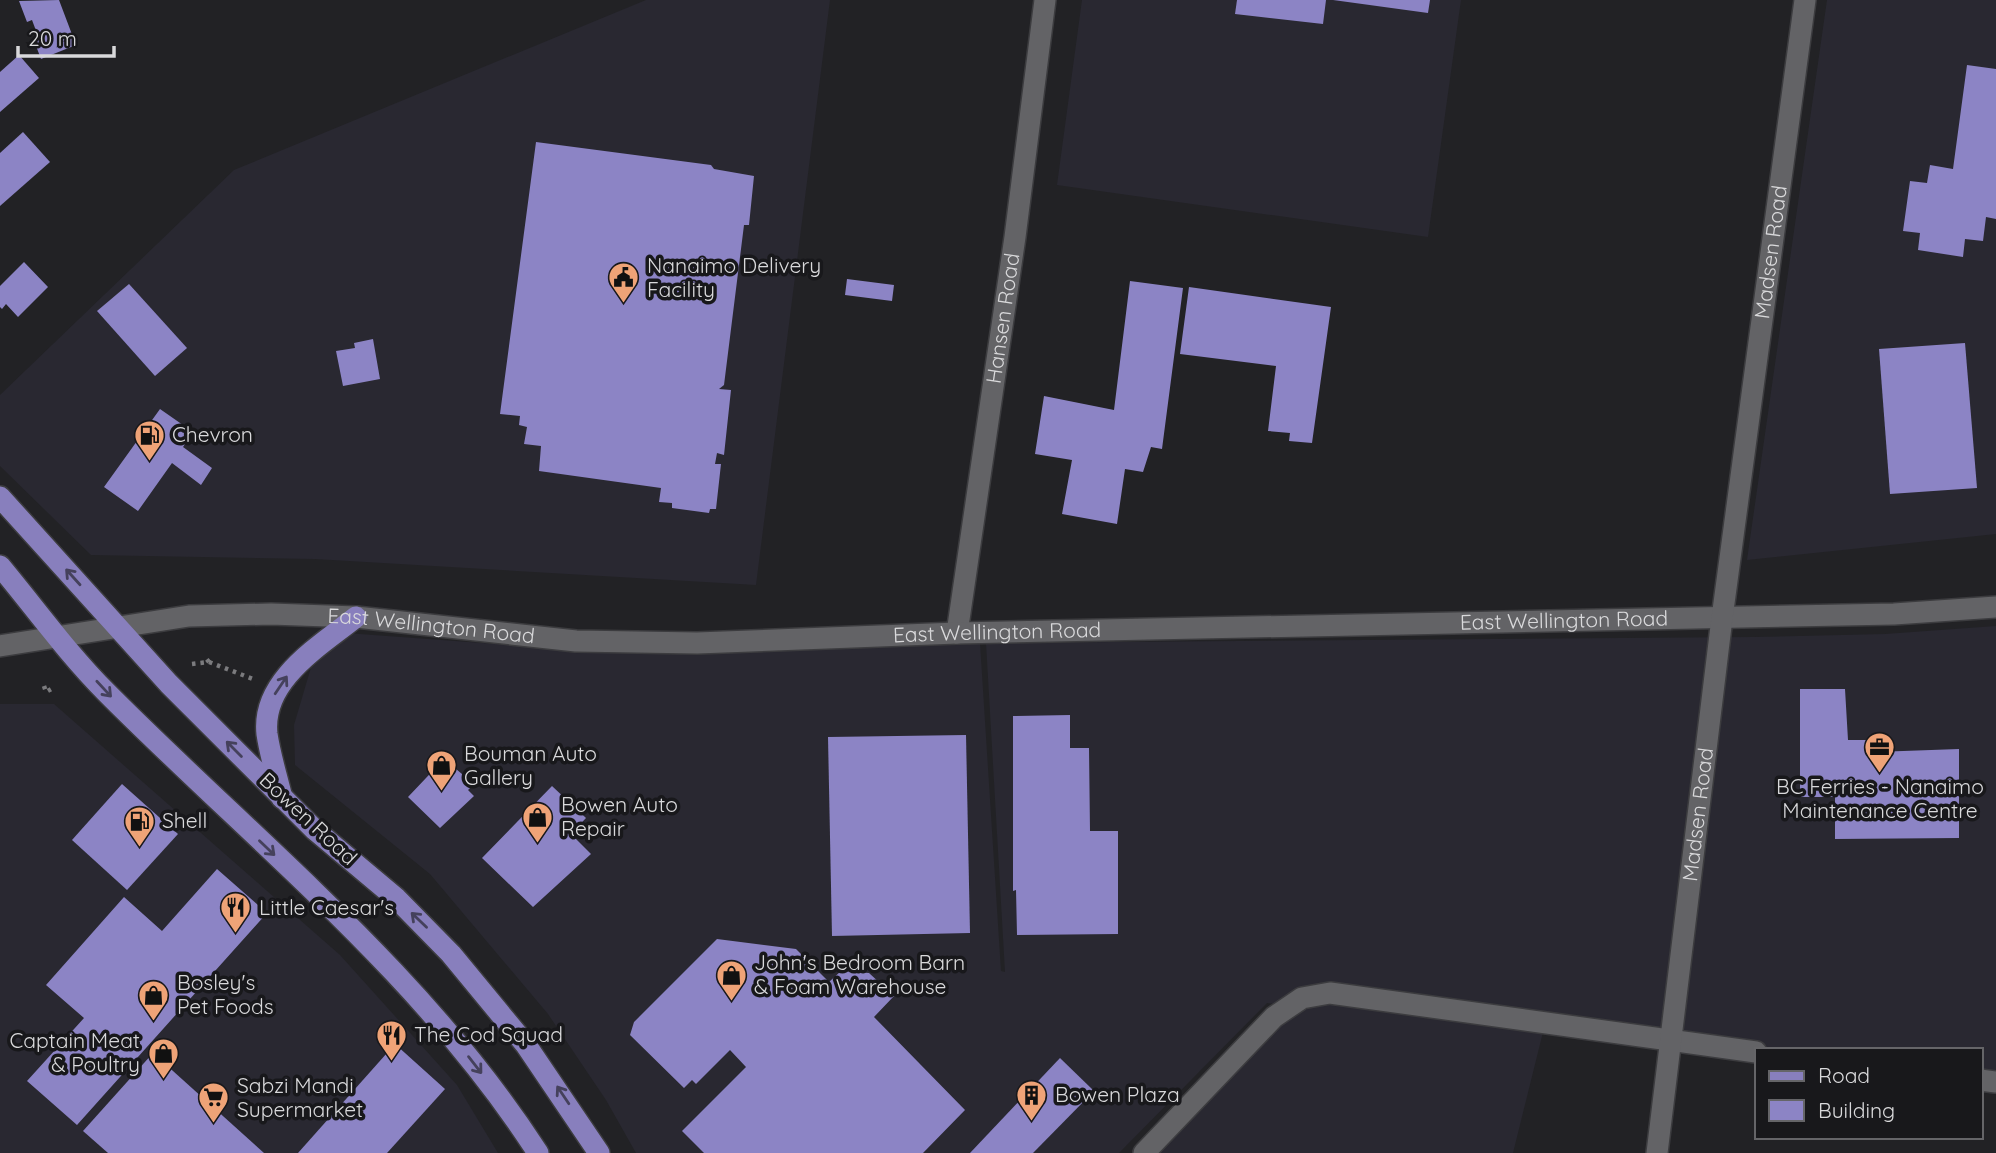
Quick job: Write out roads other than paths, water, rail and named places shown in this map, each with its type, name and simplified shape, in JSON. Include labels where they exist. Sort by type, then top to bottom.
[{"type":"main road","name":"Bowen Road","points":[[0,497],[169,684],[315,830],[396,898],[451,954],[542,1066],[599,1153]]},
{"type":"main road","points":[[0,566],[104,690],[398,974],[471,1060],[537,1153]]},
{"type":"main road","points":[[282,798],[267,732],[277,689],[293,669],[356,617]]},
{"type":"street","name":"Hansen Road","points":[[957,634],[1013,251],[1045,0]]},
{"type":"street","name":"Madsen Road","points":[[1657,1153],[1722,618],[1805,0]]},
{"type":"street","name":"East Wellington Road","points":[[0,646],[189,616],[271,614],[356,617],[576,641],[697,643],[957,634],[1894,614],[1996,607]]},
{"type":"street","points":[[1144,1153],[1274,1017],[1302,998],[1330,993],[1755,1052]]},
{"type":"place","name":"Nanaimo Delivery Facility","points":[[624,305]]},
{"type":"place","name":"Chevron","points":[[149,462]]},
{"type":"place","name":"BC Ferries - Nanaimo Maintenance Centre","points":[[1880,774]]},
{"type":"place","name":"Bouman Auto Gallery","points":[[441,793]]},
{"type":"place","name":"Bowen Auto Repair","points":[[538,844]]},
{"type":"place","name":"Shell","points":[[139,848]]},
{"type":"place","name":"Little Caesar's","points":[[236,935]]},
{"type":"place","name":"John's Bedroom Barn & Foam Warehouse","points":[[731,1002]]},
{"type":"place","name":"Bosley's Pet Foods","points":[[154,1022]]},
{"type":"place","name":"The Cod Squad","points":[[391,1062]]},
{"type":"place","name":"Captain Meat & Poultry","points":[[163,1080]]},
{"type":"place","name":"Bowen Plaza","points":[[1032,1122]]},
{"type":"place","name":"Sabzi Mandi Supermarket","points":[[214,1125]]}]
